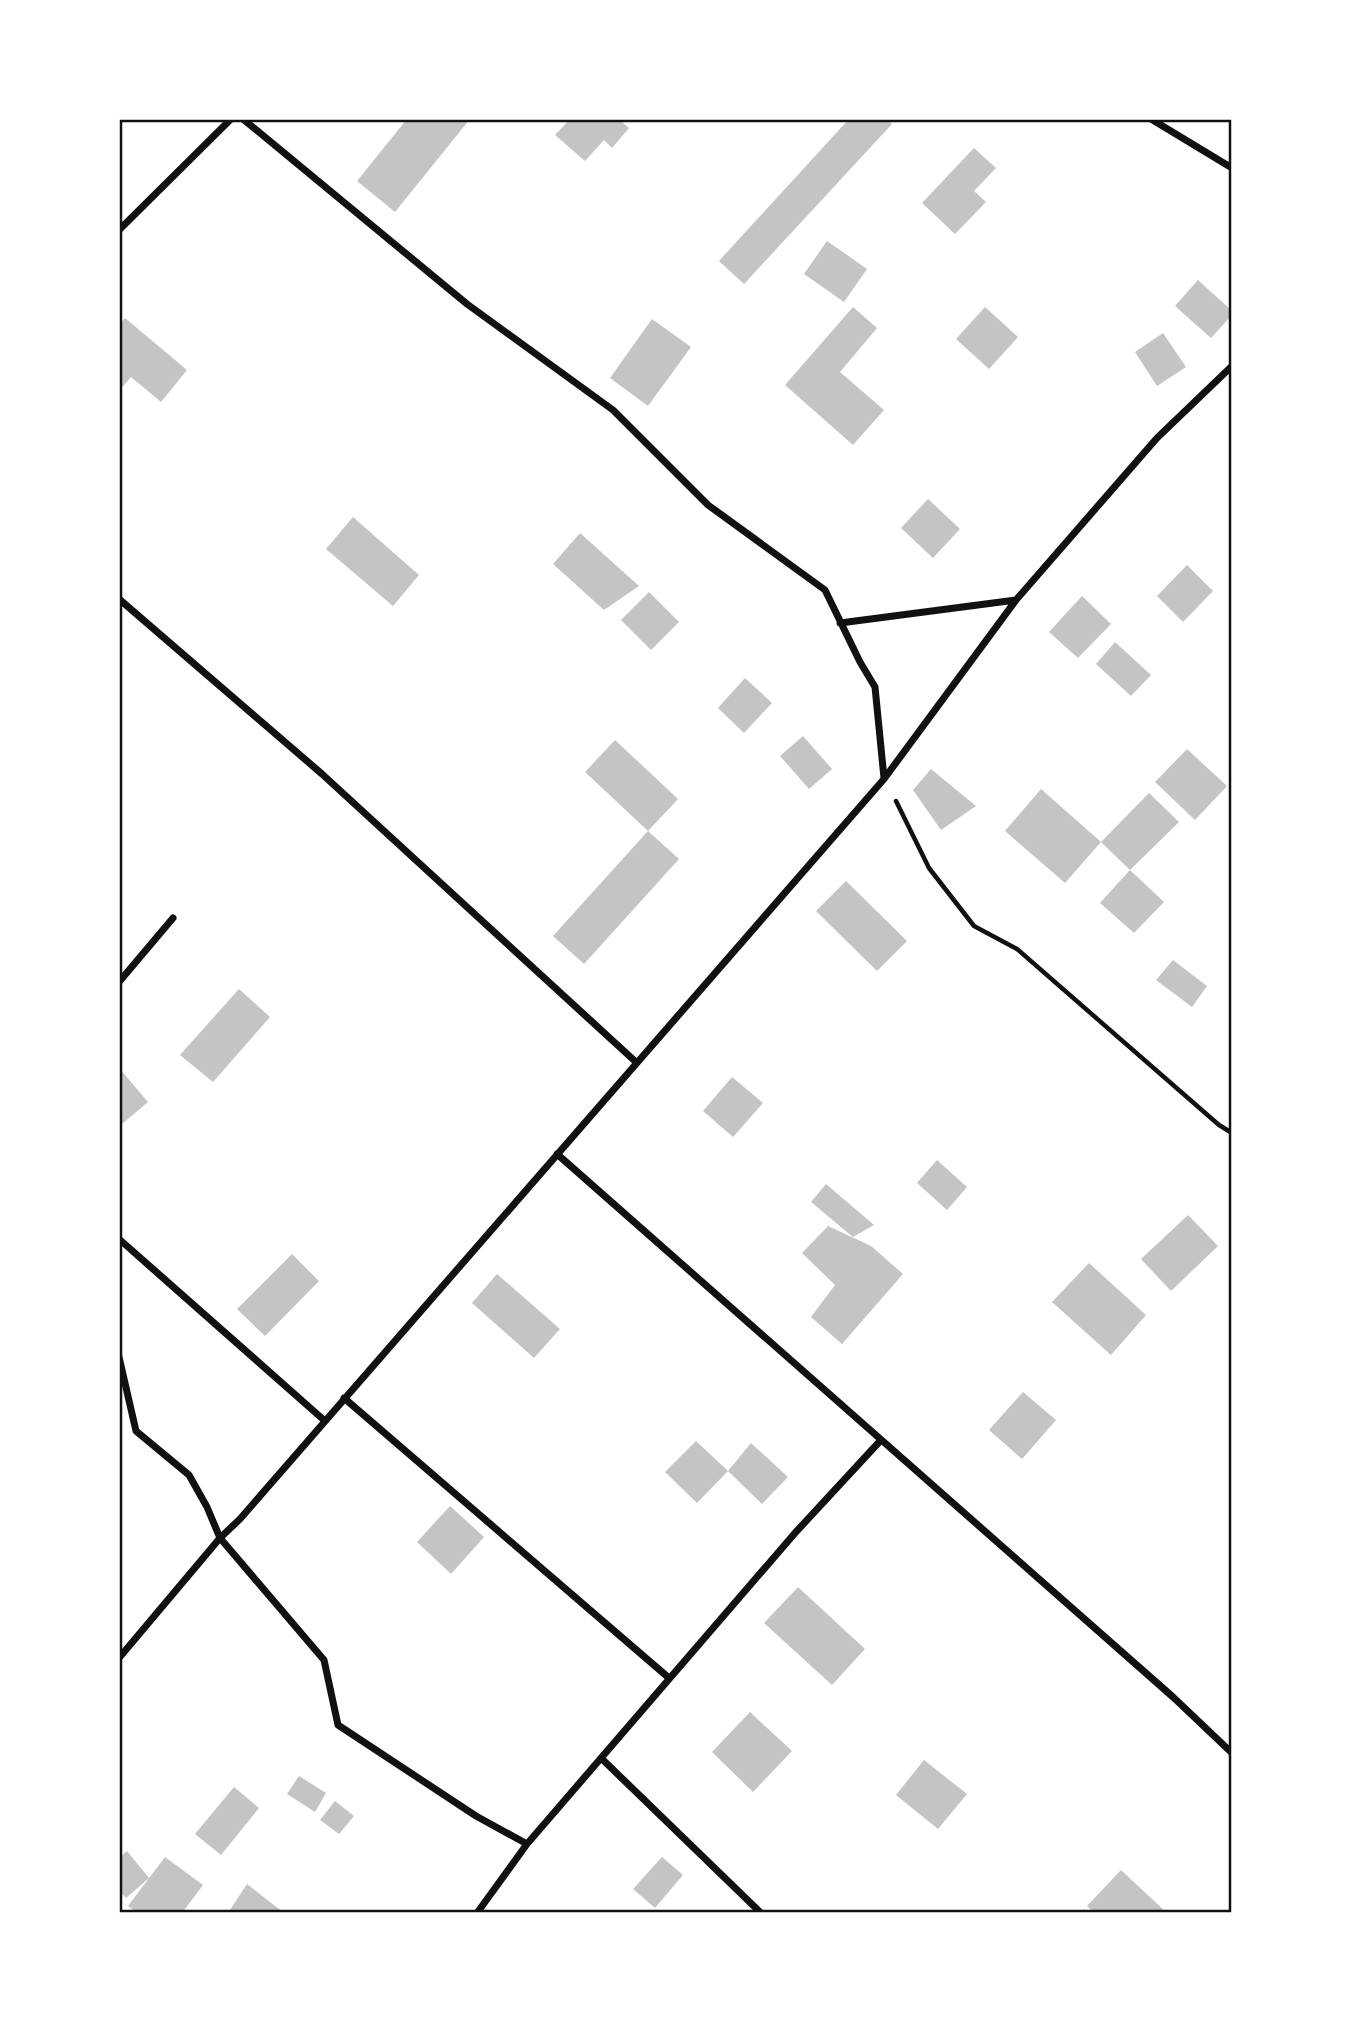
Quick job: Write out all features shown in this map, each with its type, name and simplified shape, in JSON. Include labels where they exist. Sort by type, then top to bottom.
[{"type":"street","points":[[119,230],[230,119]]},
{"type":"street","points":[[243,119],[467,304],[613,410],[708,505],[825,590],[860,663],[875,687],[884,779]]},
{"type":"street","points":[[1151,119],[1232,168]]},
{"type":"street","points":[[119,1658],[220,1538],[240,1519],[884,779],[1016,600],[1157,438],[1232,366]]},
{"type":"street","points":[[119,599],[322,774],[637,1063]]},
{"type":"street","points":[[840,623],[1016,600]]},
{"type":"street","points":[[119,982],[173,918]]},
{"type":"street","points":[[557,1154],[1173,1697],[1232,1753]]},
{"type":"street","points":[[119,1239],[325,1421]]},
{"type":"street","points":[[119,1357],[136,1432],[189,1475],[220,1538],[324,1660],[338,1725],[476,1815],[527,1844]]},
{"type":"street","points":[[344,1398],[669,1678]]},
{"type":"street","points":[[477,1913],[527,1844],[795,1532],[881,1440]]},
{"type":"street","points":[[601,1758],[761,1913]]},
{"type":"path","points":[[884,779],[929,868],[974,926],[1017,949],[1210,1117],[1232,1133]]},
{"type":"building","points":[[407,119],[470,119],[395,212],[357,181]]},
{"type":"building","points":[[570,119],[619,119],[629,128],[612,148],[604,140],[585,161],[555,135]]},
{"type":"building","points":[[849,119],[886,119],[892,124],[744,284],[719,261]]},
{"type":"building","points":[[974,148],[996,168],[974,191],[986,202],[955,234],[922,203]]},
{"type":"building","points":[[827,241],[867,269],[844,302],[804,274]]},
{"type":"building","points":[[1198,280],[1232,311],[1232,315],[1211,338],[1175,306]]},
{"type":"building","points":[[853,307],[877,328],[840,372],[884,410],[853,445],[785,385]]},
{"type":"building","points":[[985,307],[1018,337],[989,369],[956,339]]},
{"type":"building","points":[[125,318],[187,370],[161,402],[131,377],[119,391],[119,325]]},
{"type":"building","points":[[652,319],[691,347],[648,406],[610,378]]},
{"type":"building","points":[[1163,333],[1186,367],[1157,386],[1135,352]]},
{"type":"building","points":[[928,499],[960,529],[933,558],[901,528]]},
{"type":"building","points":[[353,517],[419,575],[393,606],[326,549]]},
{"type":"building","points":[[580,533],[639,586],[604,610],[553,564]]},
{"type":"building","points":[[1187,565],[1213,591],[1183,622],[1157,596]]},
{"type":"building","points":[[649,592],[679,622],[651,650],[621,620]]},
{"type":"building","points":[[1082,596],[1111,624],[1078,658],[1049,632]]},
{"type":"building","points":[[1115,642],[1151,675],[1131,696],[1096,664]]},
{"type":"building","points":[[745,678],[772,703],[744,733],[718,708]]},
{"type":"building","points":[[803,736],[832,769],[809,789],[780,756]]},
{"type":"building","points":[[615,740],[678,799],[648,831],[585,772]]},
{"type":"building","points":[[1187,749],[1227,786],[1195,820],[1155,782]]},
{"type":"building","points":[[931,769],[976,806],[941,830],[913,790]]},
{"type":"building","points":[[1041,789],[1101,842],[1065,883],[1005,831]]},
{"type":"building","points":[[1149,793],[1179,822],[1130,870],[1101,842]]},
{"type":"building","points":[[648,831],[679,859],[584,964],[553,936]]},
{"type":"building","points":[[1130,870],[1164,902],[1134,933],[1100,903]]},
{"type":"building","points":[[846,881],[907,941],[877,971],[816,911]]},
{"type":"building","points":[[1173,960],[1207,986],[1192,1007],[1156,980]]},
{"type":"building","points":[[239,989],[270,1017],[213,1082],[180,1055]]},
{"type":"building","points":[[119,1068],[148,1102],[122,1124],[119,1120]]},
{"type":"building","points":[[732,1077],[763,1103],[733,1137],[703,1111]]},
{"type":"building","points":[[937,1160],[967,1187],[947,1210],[917,1183]]},
{"type":"building","points":[[826,1184],[874,1225],[853,1237],[811,1202]]},
{"type":"building","points":[[1188,1215],[1218,1246],[1171,1291],[1141,1259]]},
{"type":"building","points":[[828,1226],[871,1246],[903,1274],[842,1344],[811,1317],[835,1285],[802,1253]]},
{"type":"building","points":[[292,1254],[319,1281],[265,1336],[237,1309]]},
{"type":"building","points":[[1089,1263],[1146,1315],[1111,1355],[1052,1302]]},
{"type":"building","points":[[497,1274],[560,1329],[534,1358],[472,1303]]},
{"type":"building","points":[[1023,1392],[1056,1420],[1022,1459],[989,1430]]},
{"type":"building","points":[[696,1441],[728,1471],[697,1503],[665,1472]]},
{"type":"building","points":[[751,1443],[788,1477],[762,1504],[728,1471]]},
{"type":"building","points":[[450,1506],[484,1537],[451,1574],[417,1542]]},
{"type":"building","points":[[798,1587],[865,1649],[832,1685],[764,1623]]},
{"type":"building","points":[[750,1712],[792,1751],[753,1792],[712,1752]]},
{"type":"building","points":[[924,1760],[967,1794],[938,1829],[896,1795]]},
{"type":"building","points":[[299,1776],[326,1793],[315,1812],[287,1794]]},
{"type":"building","points":[[234,1787],[259,1808],[221,1855],[195,1834]]},
{"type":"building","points":[[335,1801],[354,1816],[339,1834],[320,1820]]},
{"type":"building","points":[[127,1851],[149,1878],[126,1898],[119,1890],[119,1858]]},
{"type":"building","points":[[165,1857],[203,1885],[182,1913],[137,1913],[128,1906]]},
{"type":"building","points":[[662,1857],[683,1875],[655,1908],[633,1889]]},
{"type":"building","points":[[1121,1870],[1167,1913],[1094,1913],[1087,1906]]},
{"type":"building","points":[[247,1884],[284,1913],[228,1913]]}]
